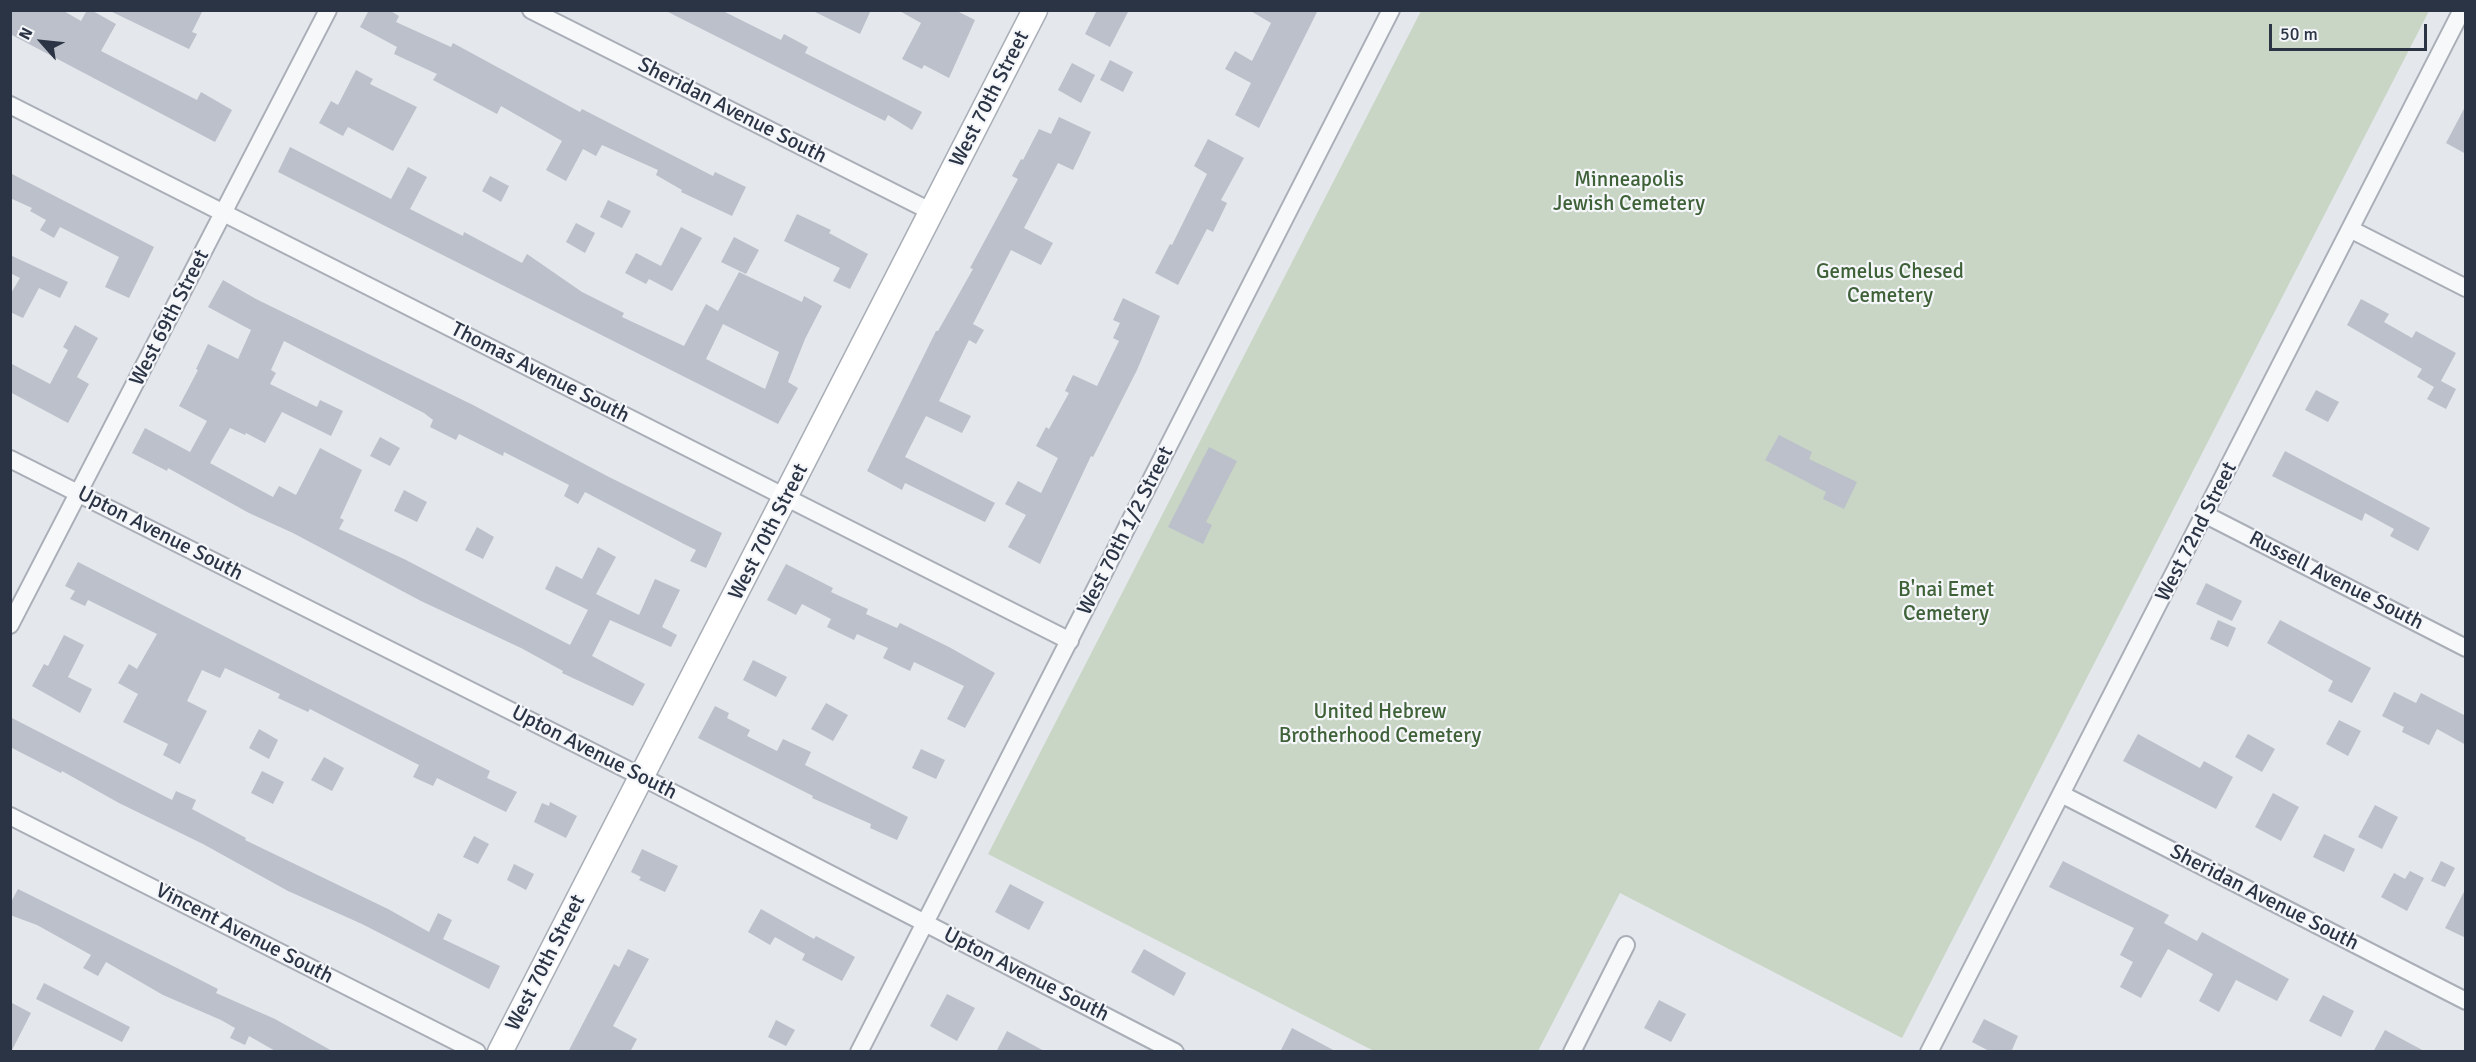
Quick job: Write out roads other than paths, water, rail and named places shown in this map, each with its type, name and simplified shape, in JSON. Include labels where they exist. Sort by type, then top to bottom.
[{"type":"street","name":"West 69th Street","points":[[10,625],[328,10]]},
{"type":"street","name":"Sheridan Avenue South","points":[[531,10],[932,212]]},
{"type":"street","name":"West 70th Street","points":[[500,1052],[1035,10]]},
{"type":"street","name":"West 70th 1/2 Street","points":[[859,1052],[1391,10]]},
{"type":"street","name":"West 72nd Street","points":[[1929,1052],[2063,795],[2462,10]]},
{"type":"street","name":"Thomas Avenue South","points":[[10,105],[1070,641]]},
{"type":"street","points":[[2352,230],[2466,288]]},
{"type":"street","name":"Upton Avenue South","points":[[10,459],[642,777],[1175,1052]]},
{"type":"street","name":"Russell Avenue South","points":[[2206,515],[2466,648]]},
{"type":"street","name":"Sheridan Avenue South","points":[[2063,795],[2466,1001]]},
{"type":"street","name":"Vincent Avenue South","points":[[10,816],[477,1052]]},
{"type":"street","points":[[1572,1052],[1626,945]]},
{"type":"park label","name":"Minneapolis Jewish Cemetery","points":[[1629,192]]},
{"type":"park label","name":"Gemelus Chesed Cemetery","points":[[1890,284]]},
{"type":"park label","name":"B'nai Emet Cemetery","points":[[1946,602]]},
{"type":"park label","name":"United Hebrew Brotherhood Cemetery","points":[[1380,724]]}]
